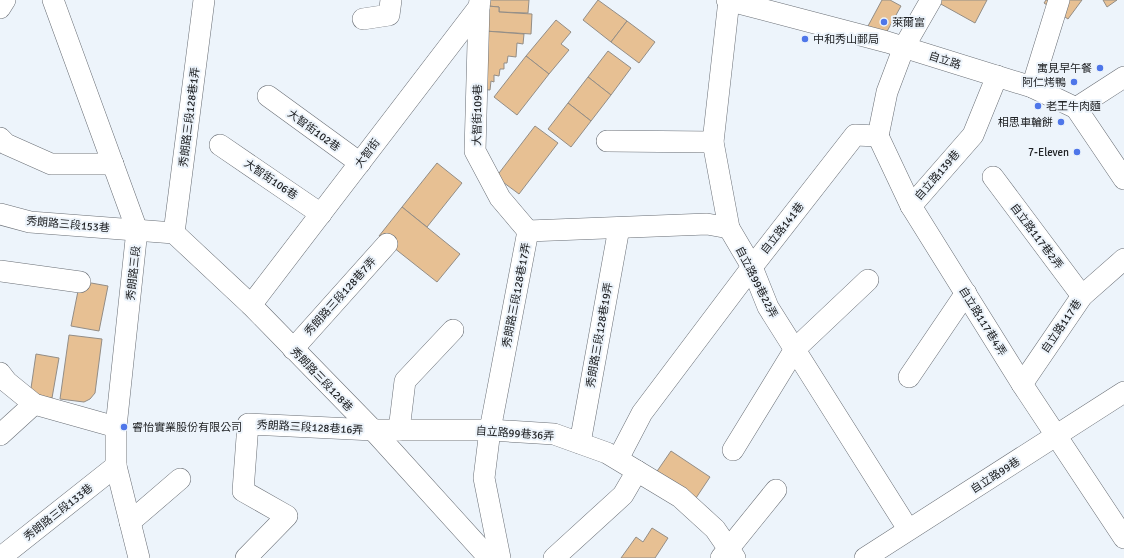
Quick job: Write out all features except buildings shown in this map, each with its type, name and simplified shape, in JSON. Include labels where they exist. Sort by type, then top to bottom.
[{"type":"street","points":[[0,8],[5,0]]},
{"type":"street","name":"秀朗路三段128巷1弄","points":[[174,233],[204,0]]},
{"type":"street","points":[[364,19],[389,15],[391,0]]},
{"type":"street","name":"自立路","points":[[728,0],[904,47],[1032,87],[1076,108]]},
{"type":"street","name":"自立路99巷22弄","points":[[728,0],[713,142],[729,228],[752,267],[768,307],[908,529]]},
{"type":"street","points":[[878,136],[887,92],[904,47],[931,0]]},
{"type":"street","points":[[1032,87],[1059,0]]},
{"type":"street","name":"秀朗路三段","points":[[57,1],[137,230],[116,427],[116,466],[139,558]]},
{"type":"street","name":"大智街","points":[[251,305],[479,4]]},
{"type":"street","name":"大智街109巷","points":[[479,4],[476,151],[500,198],[528,231]]},
{"type":"street","name":"自立路139巷","points":[[878,136],[911,206],[972,135],[997,76]]},
{"type":"street","points":[[1124,77],[1076,108],[1124,179]]},
{"type":"street","name":"大智街102巷","points":[[268,96],[360,163]]},
{"type":"street","name":"自立路141巷","points":[[618,459],[642,413],[752,267],[855,135],[878,136]]},
{"type":"street","points":[[0,138],[6,144],[51,164],[113,164]]},
{"type":"street","points":[[607,141],[713,142]]},
{"type":"street","name":"大智街106巷","points":[[220,145],[321,214]]},
{"type":"street","name":"自立路117巷2弄","points":[[993,177],[1082,296]]},
{"type":"street","name":"自立路117巷4弄","points":[[911,206],[1022,384],[1124,538]]},
{"type":"street","name":"秀朗路三段153巷","points":[[0,214],[30,222],[137,230]]},
{"type":"street","name":"秀朗路三段128巷17弄","points":[[500,558],[484,478],[490,430],[528,231],[707,224],[729,228]]},
{"type":"street","name":"秀朗路三段128巷19弄","points":[[580,443],[619,228]]},
{"type":"street","points":[[137,230],[174,233]]},
{"type":"street","name":"秀朗路三段128巷","points":[[174,233],[251,305],[372,430],[489,558]]},
{"type":"street","name":"秀朗路三段128巷7弄","points":[[293,349],[387,244]]},
{"type":"street","name":"自立路117巷","points":[[1022,384],[1082,296],[1124,259]]},
{"type":"street","points":[[0,271],[80,282]]},
{"type":"street","points":[[732,450],[795,349],[868,280]]},
{"type":"street","points":[[909,377],[966,293]]},
{"type":"street","points":[[399,430],[404,381],[453,330]]},
{"type":"street","points":[[0,373],[7,382],[34,404],[116,427]]},
{"type":"street","name":"自立路99巷","points":[[865,558],[908,529],[1124,392]]},
{"type":"street","points":[[0,434],[34,404]]},
{"type":"street","name":"秀朗路三段128巷16弄","points":[[246,558],[287,516],[243,491],[248,424],[372,430]]},
{"type":"street","name":"自立路99巷36弄","points":[[372,430],[490,430],[554,434],[580,443],[607,453],[680,497],[715,529],[728,555]]},
{"type":"street","name":"秀朗路三段133巷","points":[[0,558],[116,466]]},
{"type":"street","points":[[554,558],[623,495],[637,471]]},
{"type":"street","points":[[130,522],[180,479]]},
{"type":"street","points":[[728,555],[776,490]]},
{"type":"place","name":"萊爾富","points":[[884,22]]},
{"type":"place","name":"中和秀山郵局","points":[[805,39]]},
{"type":"place","name":"寓見早午餐","points":[[1100,68]]},
{"type":"place","name":"阿仁烤鴨","points":[[1074,82]]},
{"type":"place","name":"老王牛肉麵","points":[[1038,106]]},
{"type":"place","name":"相思車輪餅","points":[[1061,122]]},
{"type":"place","name":"7-Eleven","points":[[1077,152]]},
{"type":"place","name":"睿怡實業股份有限公司","points":[[124,427]]}]
